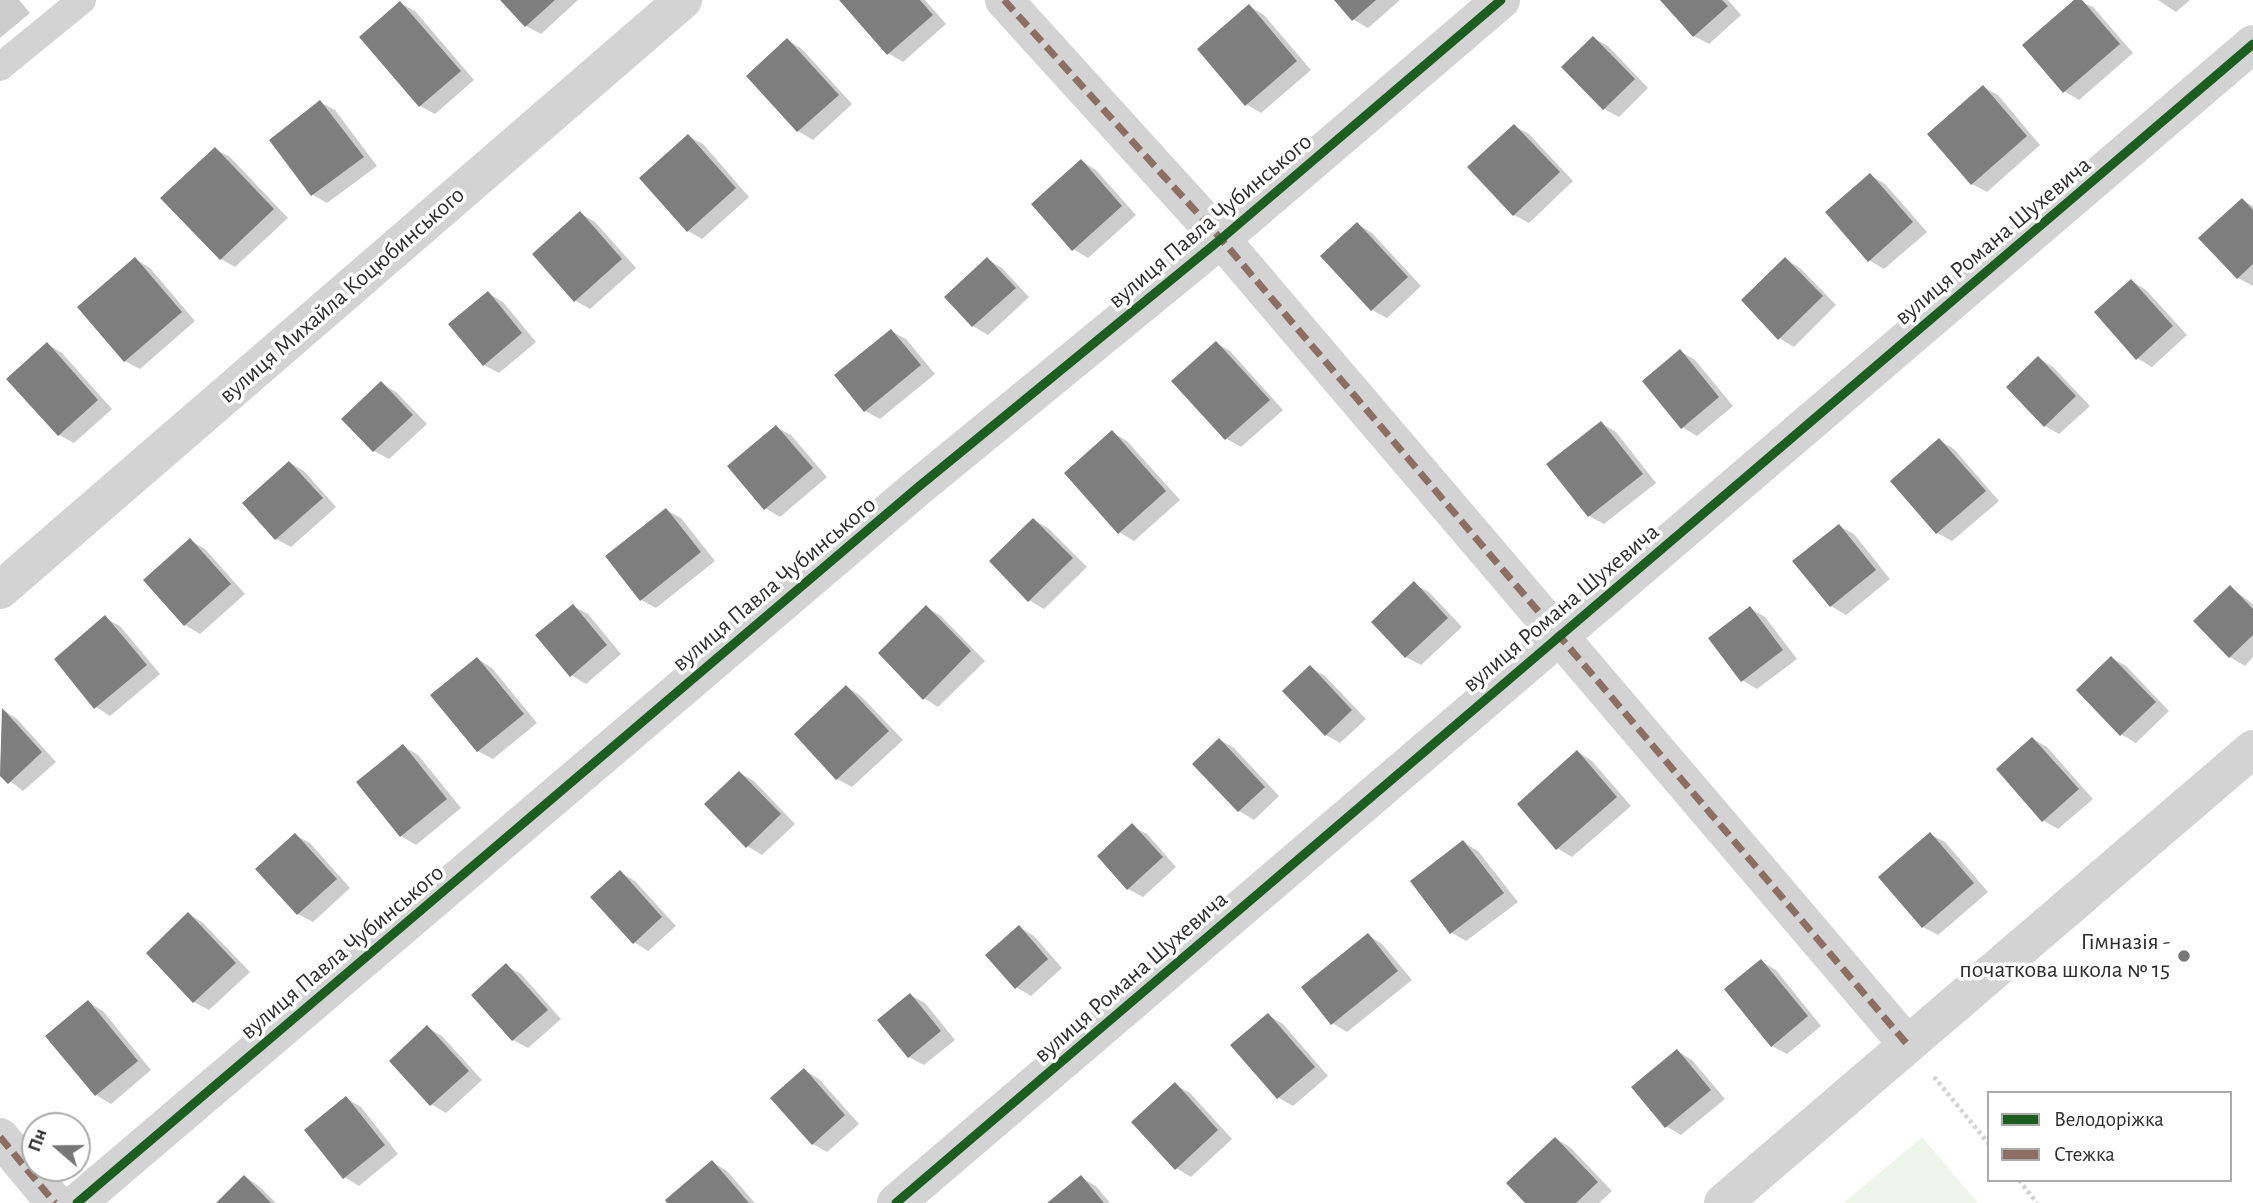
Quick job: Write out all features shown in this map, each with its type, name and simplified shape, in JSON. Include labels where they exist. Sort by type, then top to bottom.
[{"type":"street","name":"вулиця Михайла Коцюбинського","points":[[0,590],[683,0]]},
{"type":"street","points":[[1004,0],[1221,239],[1907,1044]]},
{"type":"street","name":"вулиця Павла Чубинського","points":[[77,1203],[917,488],[1221,239],[1501,0]]},
{"type":"street","name":"вулиця Романа Шухевича","points":[[896,1203],[2253,44]]},
{"type":"street","points":[[1723,1203],[2253,749]]},
{"type":"street","points":[[0,1137],[55,1203]]},
{"type":"lane","points":[[0,67],[68,4]]},
{"type":"path","points":[[1907,1044],[1987,1142]]},
{"type":"path","points":[[2021,1182],[2037,1203]]},
{"type":"shaded area","points":[[1922,1137],[1978,1203],[1844,1203]]},
{"type":"building","points":[[500,0],[555,0],[525,27]]},
{"type":"building","points":[[839,0],[920,0],[933,15],[887,55]]},
{"type":"building","points":[[1334,0],[1376,0],[1352,21]]},
{"type":"building","points":[[1660,0],[1722,0],[1728,6],[1693,37]]},
{"type":"building","points":[[2074,0],[2082,0],[2120,44],[2063,93],[2022,45]]},
{"type":"building","points":[[400,1],[461,71],[419,107],[359,37]]},
{"type":"building","points":[[1249,4],[1297,61],[1245,106],[1197,49]]},
{"type":"building","points":[[1593,36],[1635,79],[1603,110],[1561,67]]},
{"type":"building","points":[[787,38],[839,95],[797,132],[746,76]]},
{"type":"building","points":[[1983,85],[2027,136],[1971,185],[1927,134]]},
{"type":"building","points":[[320,100],[364,157],[311,196],[269,140]]},
{"type":"building","points":[[1514,124],[1560,172],[1513,216],[1467,167]]},
{"type":"building","points":[[688,134],[736,188],[687,232],[639,178]]},
{"type":"building","points":[[215,147],[274,209],[220,260],[160,198]]},
{"type":"building","points":[[1081,159],[1122,206],[1072,251],[1031,204]]},
{"type":"building","points":[[1870,173],[1913,222],[1868,262],[1825,212]]},
{"type":"building","points":[[2242,198],[2253,210],[2253,264],[2237,279],[2198,238]]},
{"type":"building","points":[[580,211],[622,259],[574,302],[532,254]]},
{"type":"building","points":[[1357,222],[1408,277],[1371,311],[1320,256]]},
{"type":"building","points":[[135,257],[182,312],[124,362],[77,307]]},
{"type":"building","points":[[987,257],[1016,288],[972,327],[944,297]]},
{"type":"building","points":[[1785,257],[1823,296],[1778,340],[1741,300]]},
{"type":"building","points":[[2131,279],[2173,326],[2136,360],[2094,312]]},
{"type":"building","points":[[488,291],[522,333],[483,366],[448,324]]},
{"type":"building","points":[[891,329],[921,365],[864,412],[834,375]]},
{"type":"building","points":[[1216,341],[1270,400],[1225,440],[1171,381]]},
{"type":"building","points":[[47,342],[98,400],[58,436],[6,379]]},
{"type":"building","points":[[1680,349],[1719,397],[1681,429],[1642,381]]},
{"type":"building","points":[[2038,356],[2076,396],[2044,427],[2006,387]]},
{"type":"building","points":[[381,381],[413,415],[373,452],[341,419]]},
{"type":"building","points":[[1601,421],[1643,474],[1588,517],[1546,464]]},
{"type":"building","points":[[776,425],[813,468],[764,510],[727,466]]},
{"type":"building","points":[[1112,430],[1166,491],[1118,534],[1064,473]]},
{"type":"building","points":[[1939,438],[1986,491],[1936,534],[1890,481]]},
{"type":"building","points":[[289,461],[323,498],[275,540],[242,503]]},
{"type":"building","points":[[666,508],[701,552],[640,601],[605,556]]},
{"type":"building","points":[[1033,518],[1073,558],[1028,602],[989,561]]},
{"type":"building","points":[[1839,524],[1876,570],[1830,607],[1792,561]]},
{"type":"building","points":[[190,538],[231,584],[184,626],[143,580]]},
{"type":"building","points":[[1414,581],[1448,618],[1405,658],[1371,622]]},
{"type":"building","points":[[2230,585],[2253,609],[2253,635],[2229,658],[2193,621]]},
{"type":"building","points":[[573,604],[607,645],[570,677],[535,635]]},
{"type":"building","points":[[926,605],[971,651],[923,700],[878,653]]},
{"type":"building","points":[[1750,606],[1783,650],[1741,682],[1708,638]]},
{"type":"building","points":[[105,615],[147,665],[94,709],[54,659]]},
{"type":"building","points":[[2111,656],[2156,702],[2120,736],[2076,690]]},
{"type":"building","points":[[477,657],[524,714],[477,752],[430,695]]},
{"type":"building","points":[[1310,665],[1352,710],[1325,736],[1282,691]]},
{"type":"building","points":[[846,685],[889,731],[836,780],[794,734]]},
{"type":"building","points":[[2,708],[42,752],[8,784],[0,776]]},
{"type":"building","points":[[2032,737],[2079,789],[2042,822],[1996,769]]},
{"type":"building","points":[[1219,738],[1265,787],[1238,812],[1192,764]]},
{"type":"building","points":[[403,744],[447,799],[400,837],[356,782]]},
{"type":"building","points":[[1577,750],[1617,797],[1556,850],[1517,804]]},
{"type":"building","points":[[739,771],[781,814],[746,848],[704,804]]},
{"type":"building","points":[[1132,823],[1163,857],[1127,890],[1097,856]]},
{"type":"building","points":[[1930,832],[1974,883],[1922,928],[1878,877]]},
{"type":"building","points":[[295,833],[337,879],[297,915],[255,869]]},
{"type":"building","points":[[1463,840],[1504,893],[1450,934],[1410,881]]},
{"type":"building","points":[[620,870],[662,917],[633,944],[590,897]]},
{"type":"building","points":[[188,912],[236,963],[193,1003],[146,953]]},
{"type":"building","points":[[1019,925],[1048,959],[1015,989],[985,955]]},
{"type":"building","points":[[1368,933],[1398,971],[1331,1025],[1301,987]]},
{"type":"building","points":[[1761,959],[1808,1016],[1771,1047],[1724,989]]},
{"type":"building","points":[[506,963],[548,1010],[512,1041],[471,995]]},
{"type":"building","points":[[910,993],[941,1031],[908,1058],[877,1020]]},
{"type":"building","points":[[88,1000],[138,1061],[95,1096],[45,1036]]},
{"type":"building","points":[[1268,1013],[1315,1067],[1277,1099],[1230,1045]]},
{"type":"building","points":[[427,1025],[469,1071],[430,1106],[389,1061]]},
{"type":"building","points":[[1677,1049],[1711,1090],[1665,1128],[1631,1087]]},
{"type":"building","points":[[804,1068],[845,1115],[812,1145],[770,1098]]},
{"type":"building","points":[[1175,1082],[1218,1130],[1175,1170],[1131,1122]]},
{"type":"building","points":[[346,1096],[385,1145],[343,1179],[304,1130]]},
{"type":"building","points":[[1555,1137],[1598,1182],[1576,1203],[1525,1203],[1506,1183]]},
{"type":"building","points":[[712,1160],[749,1203],[667,1203],[665,1200]]},
{"type":"building","points":[[244,1175],[271,1203],[216,1203]]},
{"type":"building","points":[[1081,1175],[1104,1203],[1047,1203]]},
{"type":"marked path","points":[[1004,0],[1221,239],[1907,1044]]},
{"type":"marked path","points":[[0,1137],[55,1203]]},
{"type":"cycle path","points":[[77,1203],[917,488],[1221,239],[1501,0]]},
{"type":"cycle path","points":[[896,1203],[2253,44]]},
{"type":"place","name":"Гімназія - початкова школа № 15","points":[[2184,956]]}]
